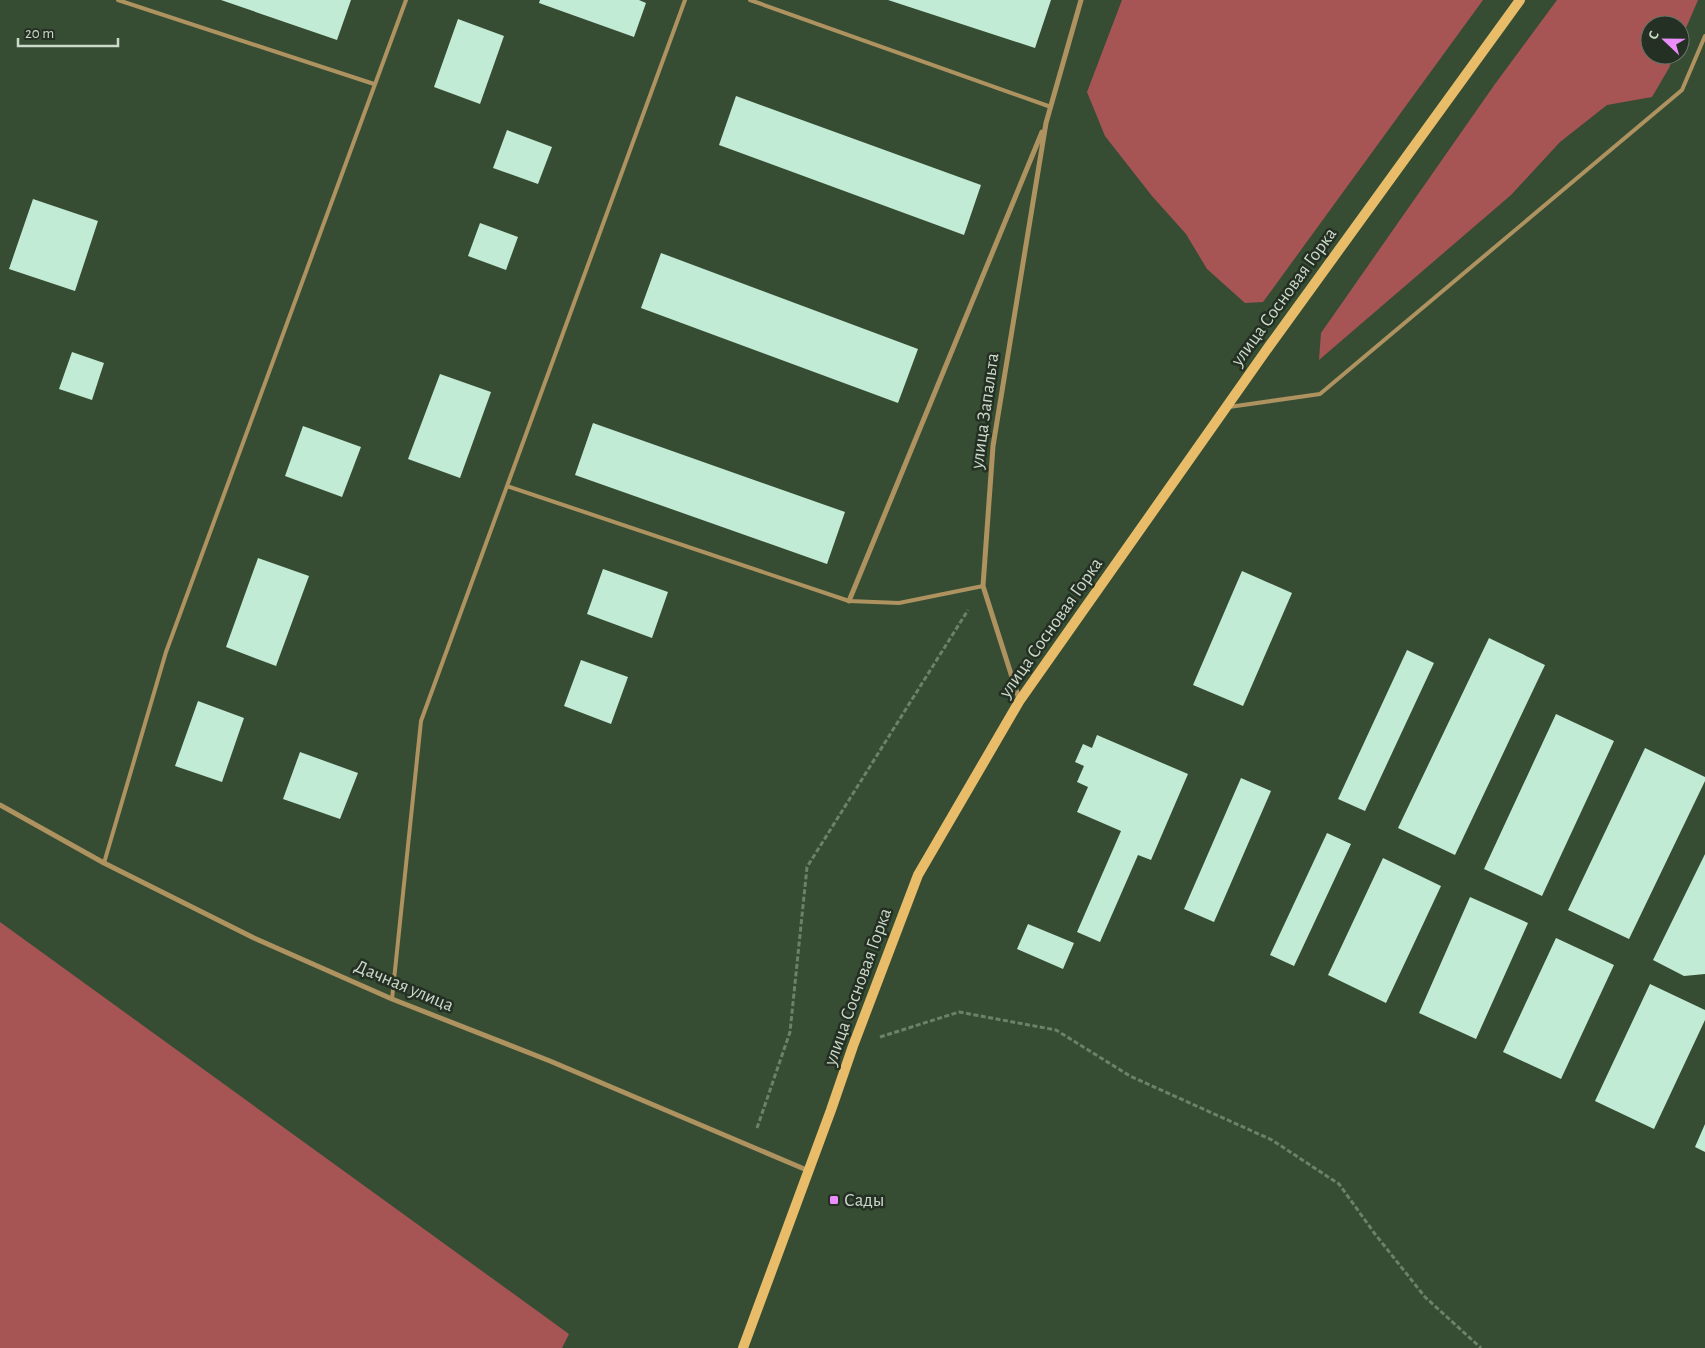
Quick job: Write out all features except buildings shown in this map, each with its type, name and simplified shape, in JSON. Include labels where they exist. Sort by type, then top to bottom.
[{"type":"main road","name":"улица Сосновая Горка","points":[[743,1348],[853,1046],[918,875],[1020,700],[1226,408],[1520,0]]},
{"type":"street","name":"улица Запальта","points":[[849,601],[1046,123],[1081,0]]},
{"type":"street","name":"улица Запальта","points":[[1020,700],[983,586],[993,446],[1046,123]]},
{"type":"street","name":"Дачная улица","points":[[0,805],[104,863],[254,938],[392,998],[550,1061],[809,1171]]},
{"type":"lane","points":[[118,0],[374,84]]},
{"type":"lane","points":[[104,863],[166,652],[406,0]]},
{"type":"lane","points":[[392,998],[421,721],[685,0]]},
{"type":"lane","points":[[750,0],[1051,107]]},
{"type":"lane","points":[[1226,408],[1320,394],[1682,90],[1705,36]]},
{"type":"lane","points":[[507,486],[849,601],[899,603],[983,586]]},
{"type":"path","points":[[751,1146],[790,1032],[807,867],[983,586]]},
{"type":"path","points":[[853,1046],[959,1012],[1056,1030],[1130,1076],[1272,1140],[1339,1184],[1375,1234],[1426,1297],[1481,1348]]},
{"type":"shaded area","points":[[1122,0],[1483,0],[1263,302],[1245,303],[1207,269],[1186,234],[1152,196],[1105,136],[1087,92]]},
{"type":"shaded area","points":[[1557,0],[1698,0],[1690,19],[1690,15],[1640,15],[1640,65],[1670,65],[1652,97],[1607,105],[1560,142],[1511,195],[1319,360],[1321,333],[1495,84]]},
{"type":"shaded area","points":[[0,922],[569,1334],[562,1348],[0,1348]]},
{"type":"place","name":"Сады","points":[[834,1200]]}]
